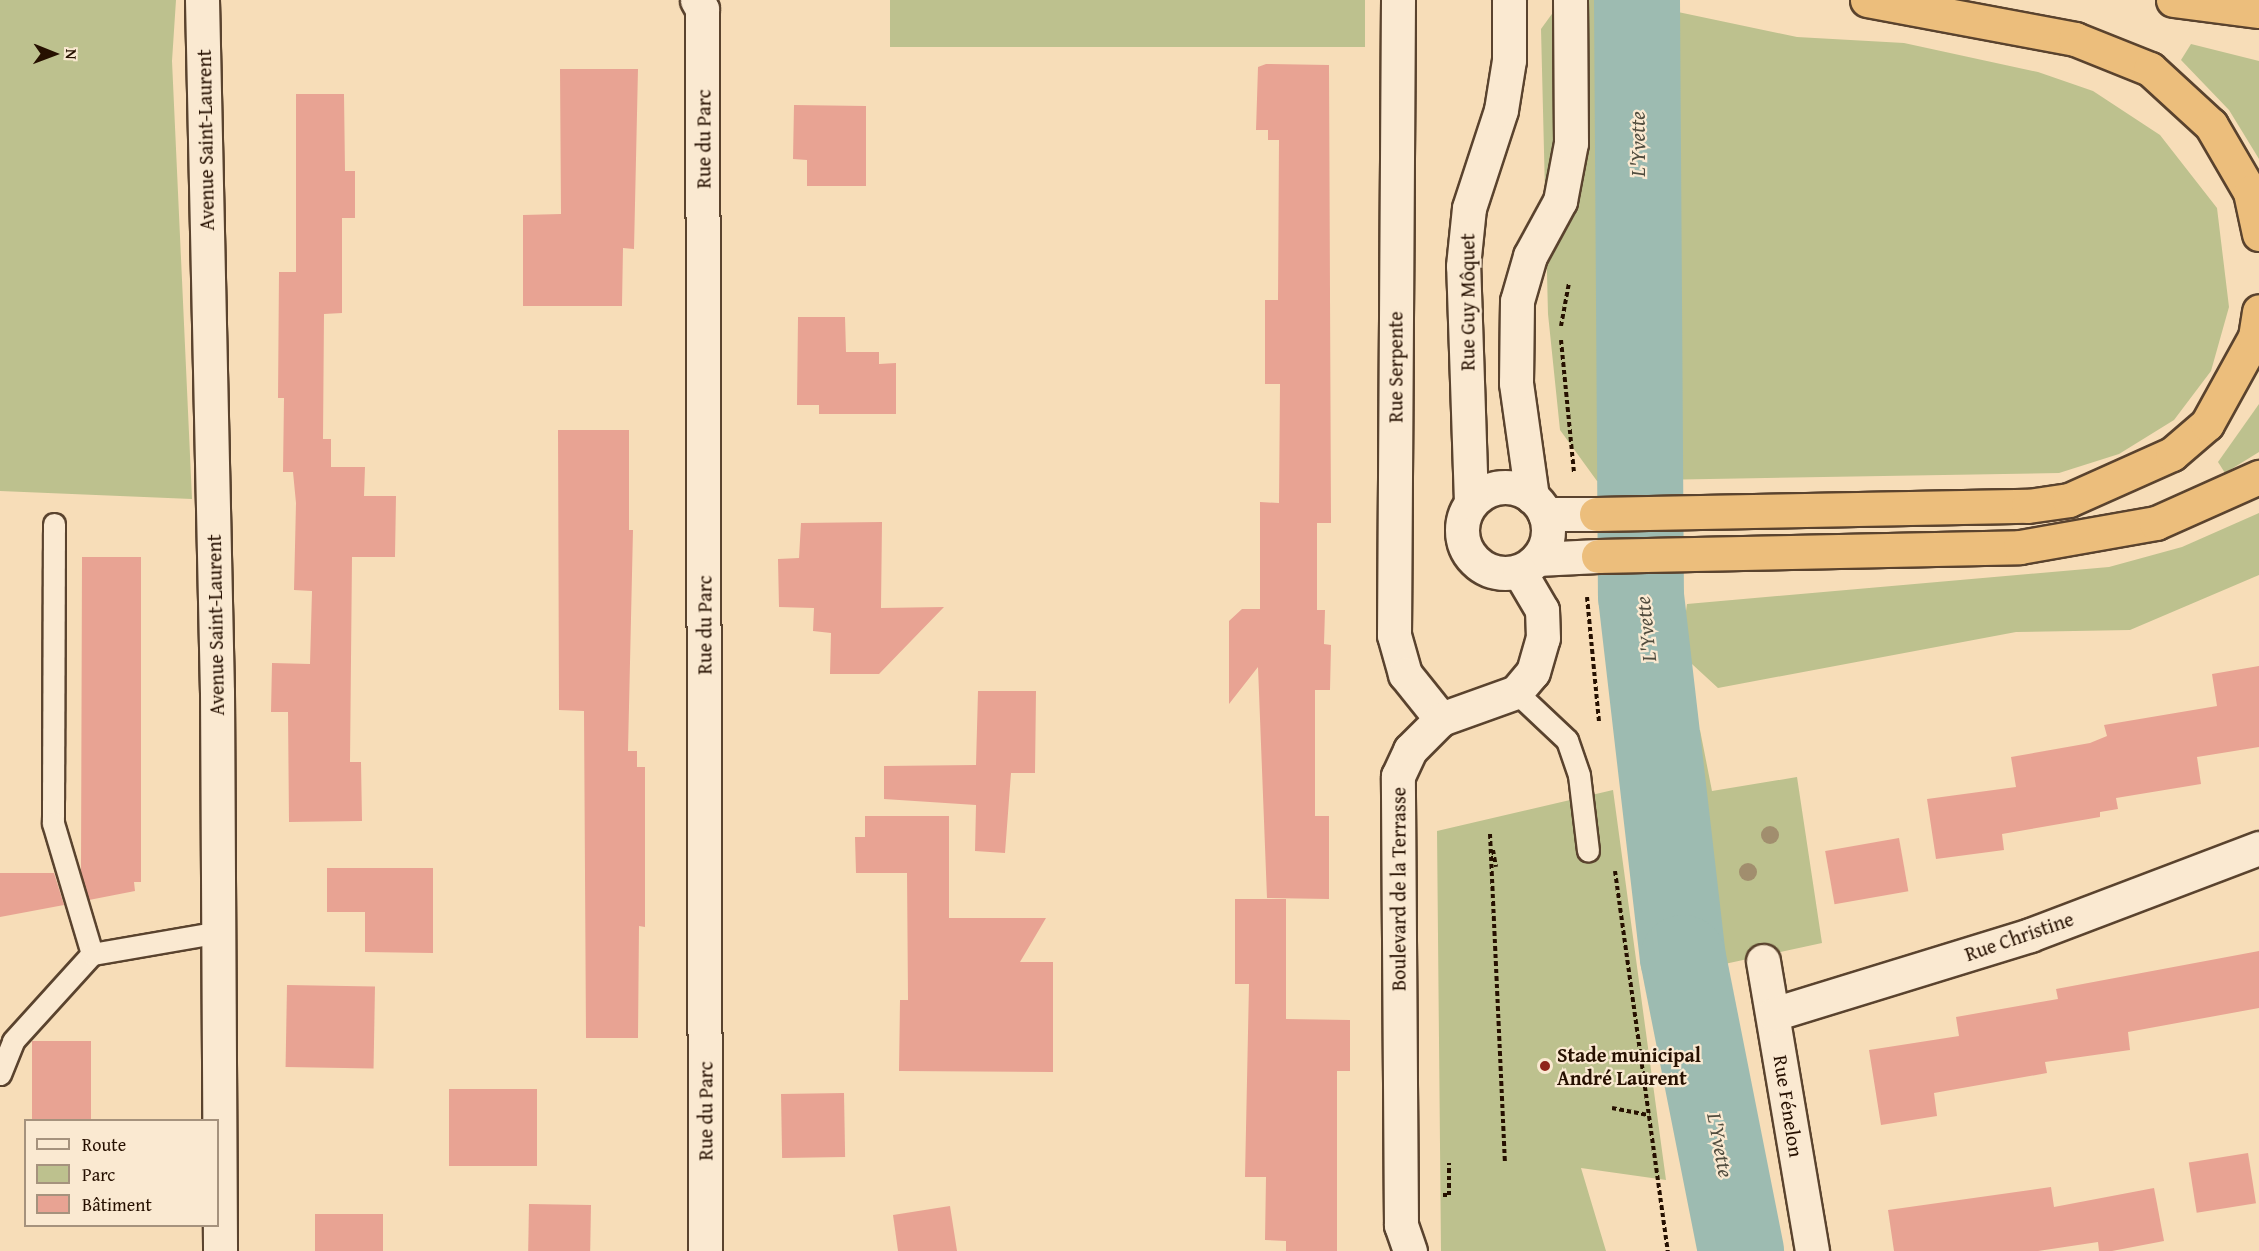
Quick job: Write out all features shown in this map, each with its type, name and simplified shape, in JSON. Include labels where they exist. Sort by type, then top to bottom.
[{"type":"highway","points":[[1867,0],[2074,39],[2150,69],[2211,125],[2250,192],[2259,234]]},
{"type":"highway","points":[[2173,0],[2259,11]]},
{"type":"highway","points":[[1596,514],[2028,506],[2104,488],[2172,453],[2207,424],[2255,338],[2259,311]]},
{"type":"highway","points":[[1599,556],[1690,556],[2069,541],[2156,523],[2259,477]]},
{"type":"street","name":"Avenue Saint-Laurent","points":[[202,0],[220,932],[220,1251]]},
{"type":"street","name":"Rue du Parc","points":[[697,0],[702,9],[705,1251]]},
{"type":"street","name":"Rue Serpente","points":[[1398,0],[1394,635],[1405,674],[1441,719]]},
{"type":"street","name":"Rue Guy Môquet","points":[[1471,502],[1463,266],[1469,208],[1508,70],[1509,0]]},
{"type":"street","points":[[1528,565],[1548,538],[1539,505],[1516,383],[1517,301],[1530,256],[1560,201],[1571,143],[1570,0]]},
{"type":"street","points":[[1596,514],[1539,505],[1507,486],[1471,502],[1461,528],[1468,555],[1491,572],[1599,556]]},
{"type":"street","points":[[1516,692],[1533,672],[1543,638],[1542,610],[1528,565]]},
{"type":"street","name":"Boulevard de la Terrasse","points":[[1410,1251],[1401,1225],[1395,815],[1398,776],[1410,750],[1441,719],[1516,692]]},
{"type":"street","name":"Rue Christine","points":[[1774,1014],[2030,934],[2259,848]]},
{"type":"street","name":"Rue Fénelon","points":[[1763,961],[1774,1014],[1812,1251]]},
{"type":"lane","points":[[54,524],[53,823],[92,954]]},
{"type":"lane","points":[[1516,692],[1567,740],[1579,775],[1588,850]]},
{"type":"lane","points":[[0,1074],[13,1041],[92,954],[220,932]]},
{"type":"path","points":[[1496,867],[1490,834],[1505,1163]]},
{"type":"path","points":[[1612,1108],[1649,1115],[1668,1251]]},
{"type":"path","points":[[1449,1163],[1449,1195]]},
{"type":"green space","points":[[0,0],[176,0],[172,61],[192,499],[0,491]]},
{"type":"green space","points":[[890,0],[1365,0],[1365,47],[890,47]]},
{"type":"green space","points":[[1562,0],[1621,0],[1797,37],[1904,43],[2038,72],[2093,91],[2160,135],[2217,208],[2229,307],[2211,371],[2174,420],[2119,454],[2059,473],[1597,481],[1560,430],[1548,314],[1541,29]]},
{"type":"green space","points":[[2191,44],[2259,61],[2259,159],[2229,110],[2181,60]]},
{"type":"green space","points":[[2259,404],[2259,452],[2225,473],[2218,462]]},
{"type":"green space","points":[[2259,513],[2259,575],[2130,630],[2016,632],[1718,688],[1680,653],[1687,604],[2109,567],[2182,547]]},
{"type":"green space","points":[[1700,730],[1712,791],[1797,777],[1822,943],[1720,965],[1680,733]]},
{"type":"green space","name":"Stade municipal André Laurent","points":[[1613,790],[1666,1180],[1581,1168],[1606,1251],[1441,1251],[1437,831]]},
{"type":"building","points":[[1266,64],[1329,65],[1331,523],[1317,523],[1317,610],[1325,610],[1324,644],[1331,645],[1330,690],[1315,690],[1315,816],[1329,816],[1329,899],[1267,898],[1258,667],[1229,704],[1229,621],[1242,609],[1260,609],[1260,502],[1279,503],[1280,384],[1265,384],[1265,300],[1278,300],[1279,140],[1268,140],[1268,130],[1256,130],[1258,67]]},
{"type":"building","points":[[560,69],[638,69],[634,249],[623,248],[622,306],[523,306],[523,215],[561,214]]},
{"type":"building","points":[[296,94],[344,94],[345,171],[355,171],[355,218],[342,218],[342,313],[324,314],[323,439],[331,439],[331,467],[365,467],[364,496],[396,496],[395,557],[352,557],[350,762],[361,762],[362,821],[289,822],[288,712],[271,712],[272,663],[310,664],[312,591],[294,590],[296,503],[293,472],[283,472],[284,398],[278,398],[279,272],[296,272]]},
{"type":"building","points":[[794,105],[866,106],[866,186],[807,186],[807,160],[793,159]]},
{"type":"building","points":[[798,317],[845,317],[846,352],[879,352],[879,364],[896,363],[896,414],[819,414],[819,405],[797,405]]},
{"type":"building","points":[[558,430],[629,430],[629,530],[633,530],[628,751],[637,751],[637,767],[645,767],[645,927],[639,926],[638,1038],[586,1038],[584,711],[559,710]]},
{"type":"building","points":[[882,522],[881,608],[944,607],[879,674],[830,674],[831,633],[813,631],[814,608],[779,607],[778,559],[799,558],[801,523]]},
{"type":"building","points":[[82,557],[141,557],[141,882],[134,882],[135,891],[89,900],[81,872]]},
{"type":"building","points":[[2259,666],[2259,747],[2197,757],[2201,784],[2116,798],[2118,809],[2100,812],[2100,817],[2002,834],[2004,850],[1936,859],[1927,799],[2016,787],[2011,757],[2090,743],[2107,736],[2104,725],[2217,706],[2212,674]]},
{"type":"building","points":[[978,691],[1036,691],[1035,773],[1011,773],[1005,853],[975,851],[976,805],[884,799],[884,766],[976,765]]},
{"type":"building","points":[[865,816],[949,816],[949,918],[1046,918],[1020,962],[1053,962],[1053,1072],[899,1071],[900,1000],[908,1000],[907,873],[856,873],[855,837],[865,837]]},
{"type":"building","points":[[1899,838],[1908,891],[1835,904],[1825,851]]},
{"type":"building","points":[[327,868],[433,868],[433,953],[365,952],[365,912],[327,912]]},
{"type":"building","points":[[0,873],[54,873],[64,905],[0,917]]},
{"type":"building","points":[[1235,899],[1286,899],[1286,1019],[1350,1020],[1350,1071],[1337,1071],[1337,1251],[1286,1251],[1286,1241],[1265,1240],[1266,1177],[1245,1177],[1249,984],[1235,984]]},
{"type":"building","points":[[2259,951],[2259,1008],[2128,1032],[2130,1050],[2045,1062],[2047,1073],[1934,1093],[1937,1116],[1881,1125],[1869,1050],[1959,1036],[1956,1017],[2058,999],[2056,989]]},
{"type":"building","points":[[287,985],[375,987],[374,1069],[286,1067]]},
{"type":"building","points":[[32,1041],[91,1041],[91,1119],[32,1119]]},
{"type":"building","points":[[449,1089],[537,1089],[537,1166],[449,1166]]},
{"type":"building","points":[[844,1093],[845,1157],[782,1158],[781,1094]]},
{"type":"building","points":[[2248,1153],[2256,1203],[2197,1213],[2189,1162]]},
{"type":"building","points":[[2051,1187],[2054,1207],[2154,1188],[2164,1241],[2112,1251],[2099,1251],[2098,1242],[2038,1251],[1894,1251],[1888,1210]]},
{"type":"building","points":[[529,1204],[591,1205],[590,1251],[528,1251]]},
{"type":"building","points":[[950,1206],[957,1251],[898,1251],[893,1215]]},
{"type":"building","points":[[315,1214],[383,1214],[383,1251],[315,1251]]},
{"type":"waterway","name":"L'Yvette","points":[[1637,0],[1641,596],[1683,958],[1741,1251]]},
{"type":"place","name":"Stade municipal André Laurent","points":[[1545,1066]]}]
